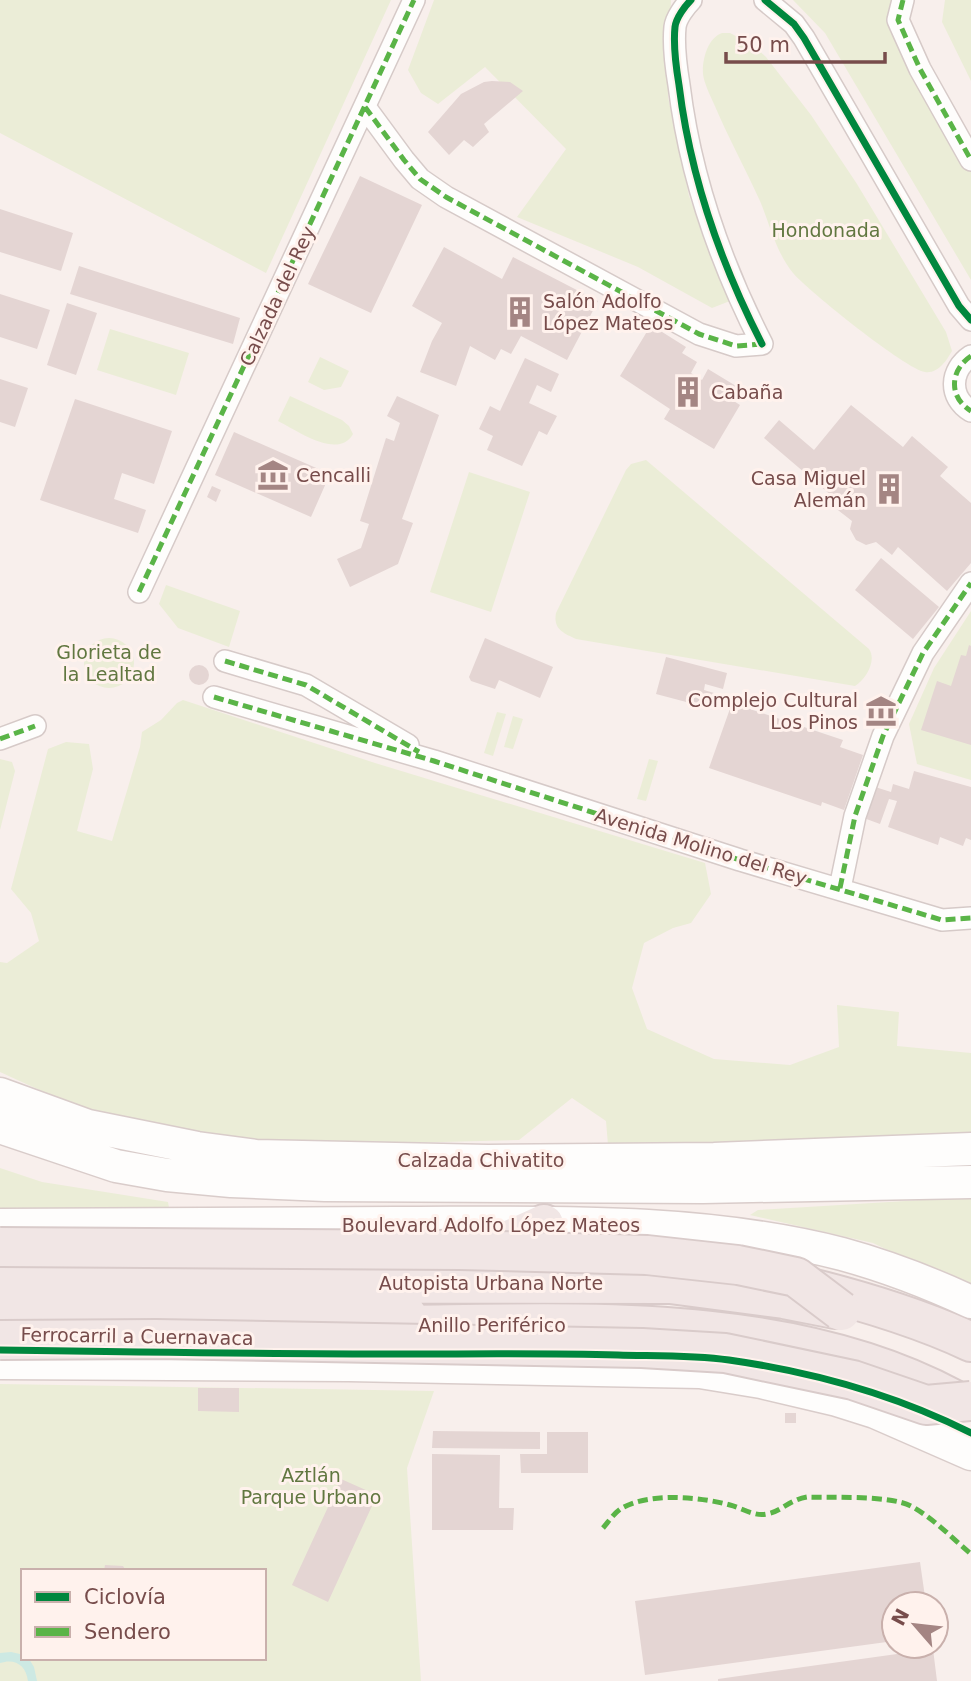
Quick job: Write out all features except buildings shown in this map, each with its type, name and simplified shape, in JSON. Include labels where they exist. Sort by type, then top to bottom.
[{"type":"highway","points":[[460,1262],[544,1224]]},
{"type":"highway","points":[[0,1247],[459,1250],[647,1255],[738,1265],[796,1277],[841,1311]]},
{"type":"highway","points":[[0,1262],[201,1265],[558,1260],[653,1264],[772,1278],[843,1296],[971,1342]]},
{"type":"highway","name":"Autopista Urbana Norte","points":[[0,1280],[140,1283],[670,1284],[784,1299],[841,1311],[900,1329],[971,1360]]},
{"type":"highway","name":"Autopista Urbana Norte","points":[[0,1312],[528,1316],[662,1319],[720,1324],[830,1344],[876,1359],[971,1400]]},
{"type":"highway","name":"Anillo Periférico","points":[[0,1322],[662,1327],[755,1336],[817,1348],[877,1366],[924,1385],[971,1409]]},
{"type":"highway","points":[[0,1340],[156,1339],[642,1348],[711,1352],[761,1359],[853,1380],[926,1405],[971,1400]]},
{"type":"main road","name":"Calzada Chivatito","points":[[0,1094],[88,1126],[183,1146],[256,1156],[488,1161],[701,1160],[971,1149]]},
{"type":"main road","name":"Calzada Chivatito","points":[[0,1127],[15,1139],[116,1166],[167,1175],[231,1181],[325,1185],[676,1186],[971,1182]]},
{"type":"main road","name":"Boulevard Adolfo López Mateos","points":[[0,1225],[544,1224],[663,1227],[766,1238],[843,1255],[909,1276],[971,1302]]},
{"type":"main road","points":[[0,1363],[349,1365],[700,1373],[761,1382],[837,1400],[875,1412],[971,1454]]},
{"type":"street","name":"Calzada del Rey","points":[[139,592],[414,0]]},
{"type":"street","points":[[365,107],[420,179],[446,197],[699,334],[736,346],[762,344],[723,254],[699,185],[682,114],[676,63],[676,0]]},
{"type":"street","points":[[675,24],[691,0]]},
{"type":"street","points":[[765,0],[794,24],[804,38],[959,306],[971,320]]},
{"type":"street","points":[[903,0],[898,20],[920,69],[971,160]]},
{"type":"street","points":[[971,356],[963,362],[954,379],[958,399],[971,411]]},
{"type":"street","points":[[840,888],[855,816],[883,736],[923,653],[971,583]]},
{"type":"street","name":"Avenida Molino del Rey","points":[[225,661],[306,685],[434,761]]},
{"type":"street","name":"Avenida Molino del Rey","points":[[214,697],[434,761],[740,860],[942,920],[971,918]]},
{"type":"street","points":[[0,738],[35,726]]},
{"type":"green space","points":[[0,0],[391,0],[266,273],[0,133]]},
{"type":"green space","points":[[434,0],[671,0],[668,97],[689,196],[730,301],[712,308],[638,267],[517,217],[566,149],[485,67],[438,104],[421,93],[408,70]]},
{"type":"green space","points":[[793,0],[897,0],[971,166],[971,280],[825,33]]},
{"type":"green space","points":[[945,0],[971,0],[971,81],[942,22]]},
{"type":"green space","name":"Hondonada","points":[[722,33],[730,33],[753,45],[766,57],[811,115],[857,184],[946,332],[952,351],[938,369],[925,372],[899,358],[817,295],[787,265],[709,93],[703,74],[707,50],[713,39]]},
{"type":"green space","points":[[110,329],[189,353],[176,395],[97,370]]},
{"type":"green space","points":[[320,357],[349,371],[341,387],[324,390],[308,382]]},
{"type":"green space","points":[[290,396],[342,420],[353,434],[346,441],[328,444],[278,421]]},
{"type":"green space","points":[[646,460],[869,649],[871,664],[859,683],[855,686],[576,639],[560,630],[556,623],[556,613],[626,470],[631,464]]},
{"type":"green space","points":[[469,472],[530,492],[491,612],[430,592]]},
{"type":"green space","points":[[166,585],[240,611],[229,647],[178,628],[159,604]]},
{"type":"green space","points":[[971,611],[971,780],[917,764],[909,724],[934,668]]},
{"type":"green space","name":"Glorieta de la Lealtad","points":[[109,638],[127,645],[134,663],[127,681],[109,688],[91,681],[84,663],[91,645]]},
{"type":"green space","points":[[183,700],[375,763],[705,863],[711,894],[691,923],[673,928],[644,943],[632,988],[647,1029],[714,1059],[790,1065],[839,1047],[837,1005],[899,1012],[897,1046],[971,1053],[971,1140],[608,1145],[606,1121],[572,1098],[519,1140],[284,1146],[103,1119],[0,1072],[0,962],[7,963],[39,941],[31,913],[11,889],[48,749],[66,742],[89,744],[93,769],[77,831],[112,841],[142,732],[161,720]]},
{"type":"green space","points":[[497,712],[506,714],[493,756],[484,753]]},
{"type":"green space","points":[[513,716],[523,719],[513,749],[504,747]]},
{"type":"green space","points":[[0,759],[12,762],[15,771],[0,830]]},
{"type":"green space","points":[[649,759],[658,761],[646,801],[637,799]]},
{"type":"green space","points":[[0,1168],[42,1182],[168,1202],[170,1214],[0,1210]]},
{"type":"green space","points":[[971,1197],[971,1290],[873,1243],[750,1215],[758,1210]]},
{"type":"green space","name":"Aztlán Parque Urbano","points":[[0,1384],[434,1391],[407,1468],[421,1681],[0,1681]]},
{"type":"water","points":[[0,1653],[20,1654],[21,1660],[30,1660],[37,1681],[28,1681],[25,1671],[15,1662],[0,1663]]},
{"type":"marked path","points":[[139,592],[414,0]]},
{"type":"marked path","points":[[903,0],[898,20],[920,69],[971,160]]},
{"type":"marked path","points":[[365,107],[420,179],[446,197],[699,334],[736,346],[762,344],[761,341]]},
{"type":"marked path","points":[[971,356],[959,369],[954,384],[958,398],[971,411]]},
{"type":"marked path","points":[[840,888],[855,816],[883,736],[923,653],[971,583]]},
{"type":"marked path","points":[[225,661],[306,685],[419,752]]},
{"type":"marked path","points":[[214,697],[434,761],[740,860],[942,920],[971,918]]},
{"type":"marked path","points":[[0,739],[35,726]]},
{"type":"marked path","points":[[603,1528],[622,1508],[633,1503],[661,1498],[705,1500],[762,1515],[807,1497],[876,1499],[911,1506],[935,1522],[971,1554]]},
{"type":"cycle path","points":[[691,0],[677,20],[674,42],[684,119],[709,218],[733,282],[762,344]]},
{"type":"cycle path","points":[[765,0],[794,24],[804,38],[959,306],[971,320]]},
{"type":"cycle path","name":"Ferrocarril a Cuernavaca","points":[[0,1350],[564,1354],[715,1358],[823,1378],[884,1396],[971,1433]]},
{"type":"place","name":"Salón Adolfo López Mateos","points":[[520,312]]},
{"type":"place","name":"Cabaña","points":[[688,392]]},
{"type":"place","name":"Cencalli","points":[[273,475]]},
{"type":"place","name":"Casa Miguel Alemán","points":[[889,489]]},
{"type":"place","name":"Complejo Cultural Los Pinos","points":[[881,711]]}]
